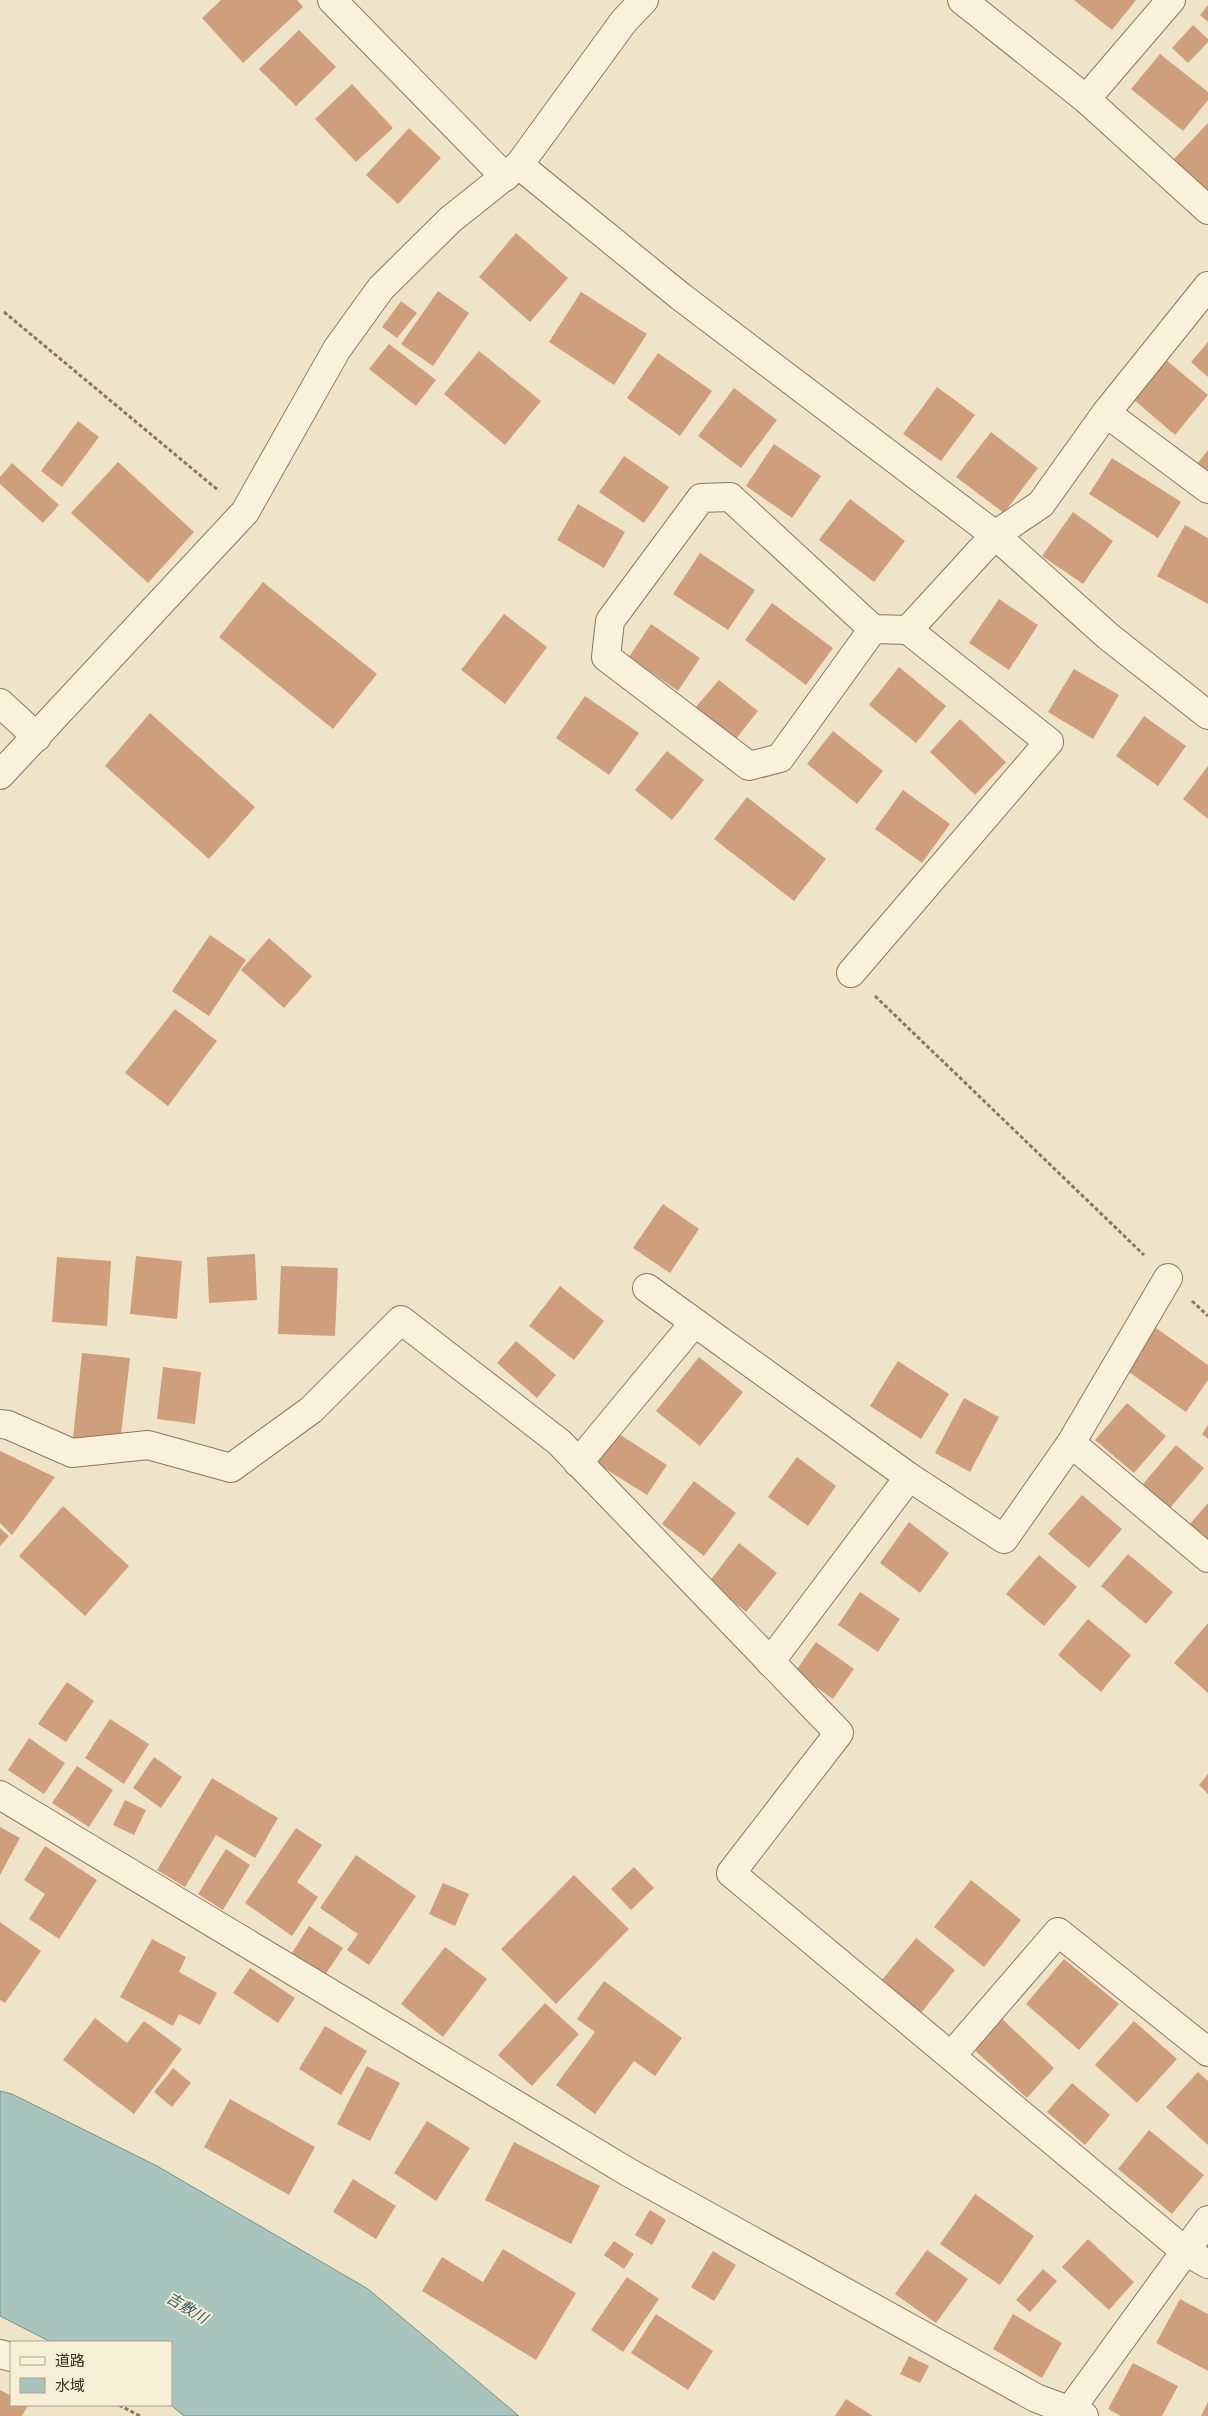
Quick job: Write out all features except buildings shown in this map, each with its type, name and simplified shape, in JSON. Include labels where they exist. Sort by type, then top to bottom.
[{"type":"street","points":[[332,0],[512,171],[995,535],[1109,637],[1208,715]]},
{"type":"street","points":[[0,776],[244,512],[337,349],[381,288],[451,219],[512,171],[624,21],[644,0]]},
{"type":"street","points":[[962,0],[1086,99],[1208,210]]},
{"type":"street","points":[[1086,99],[1171,0]]},
{"type":"street","points":[[908,630],[995,535],[1041,504],[1106,413],[1208,286]]},
{"type":"street","points":[[1106,413],[1208,489]]},
{"type":"street","points":[[851,973],[1049,742],[908,630],[873,629],[730,497],[700,498],[610,621],[606,657],[748,766],[780,758],[873,629]]},
{"type":"street","points":[[0,703],[37,737]]},
{"type":"street","points":[[647,1288],[910,1477],[1004,1539],[1070,1443],[1168,1278]]},
{"type":"street","points":[[0,1424],[8,1425],[72,1453],[148,1445],[231,1468],[311,1410],[401,1320],[559,1442],[839,1733],[731,1873],[1196,2258]]},
{"type":"street","points":[[578,1463],[694,1323]]},
{"type":"street","points":[[1070,1443],[1208,1558]]},
{"type":"street","points":[[770,1662],[910,1477]]},
{"type":"street","points":[[0,1795],[619,2167],[1059,2410],[1196,2258],[1208,2220]]},
{"type":"street","points":[[951,2056],[1058,1932],[1208,2052]]},
{"type":"path","points":[[4,312],[244,512]]},
{"type":"path","points":[[851,973],[1208,1316]]},
{"type":"path","points":[[121,2406],[140,2416]]},
{"type":"water","name":"吉敷川","points":[[0,2091],[12,2094],[157,2166],[368,2289],[519,2416],[184,2416],[172,2406],[172,2341],[49,2341],[0,2316]]}]
